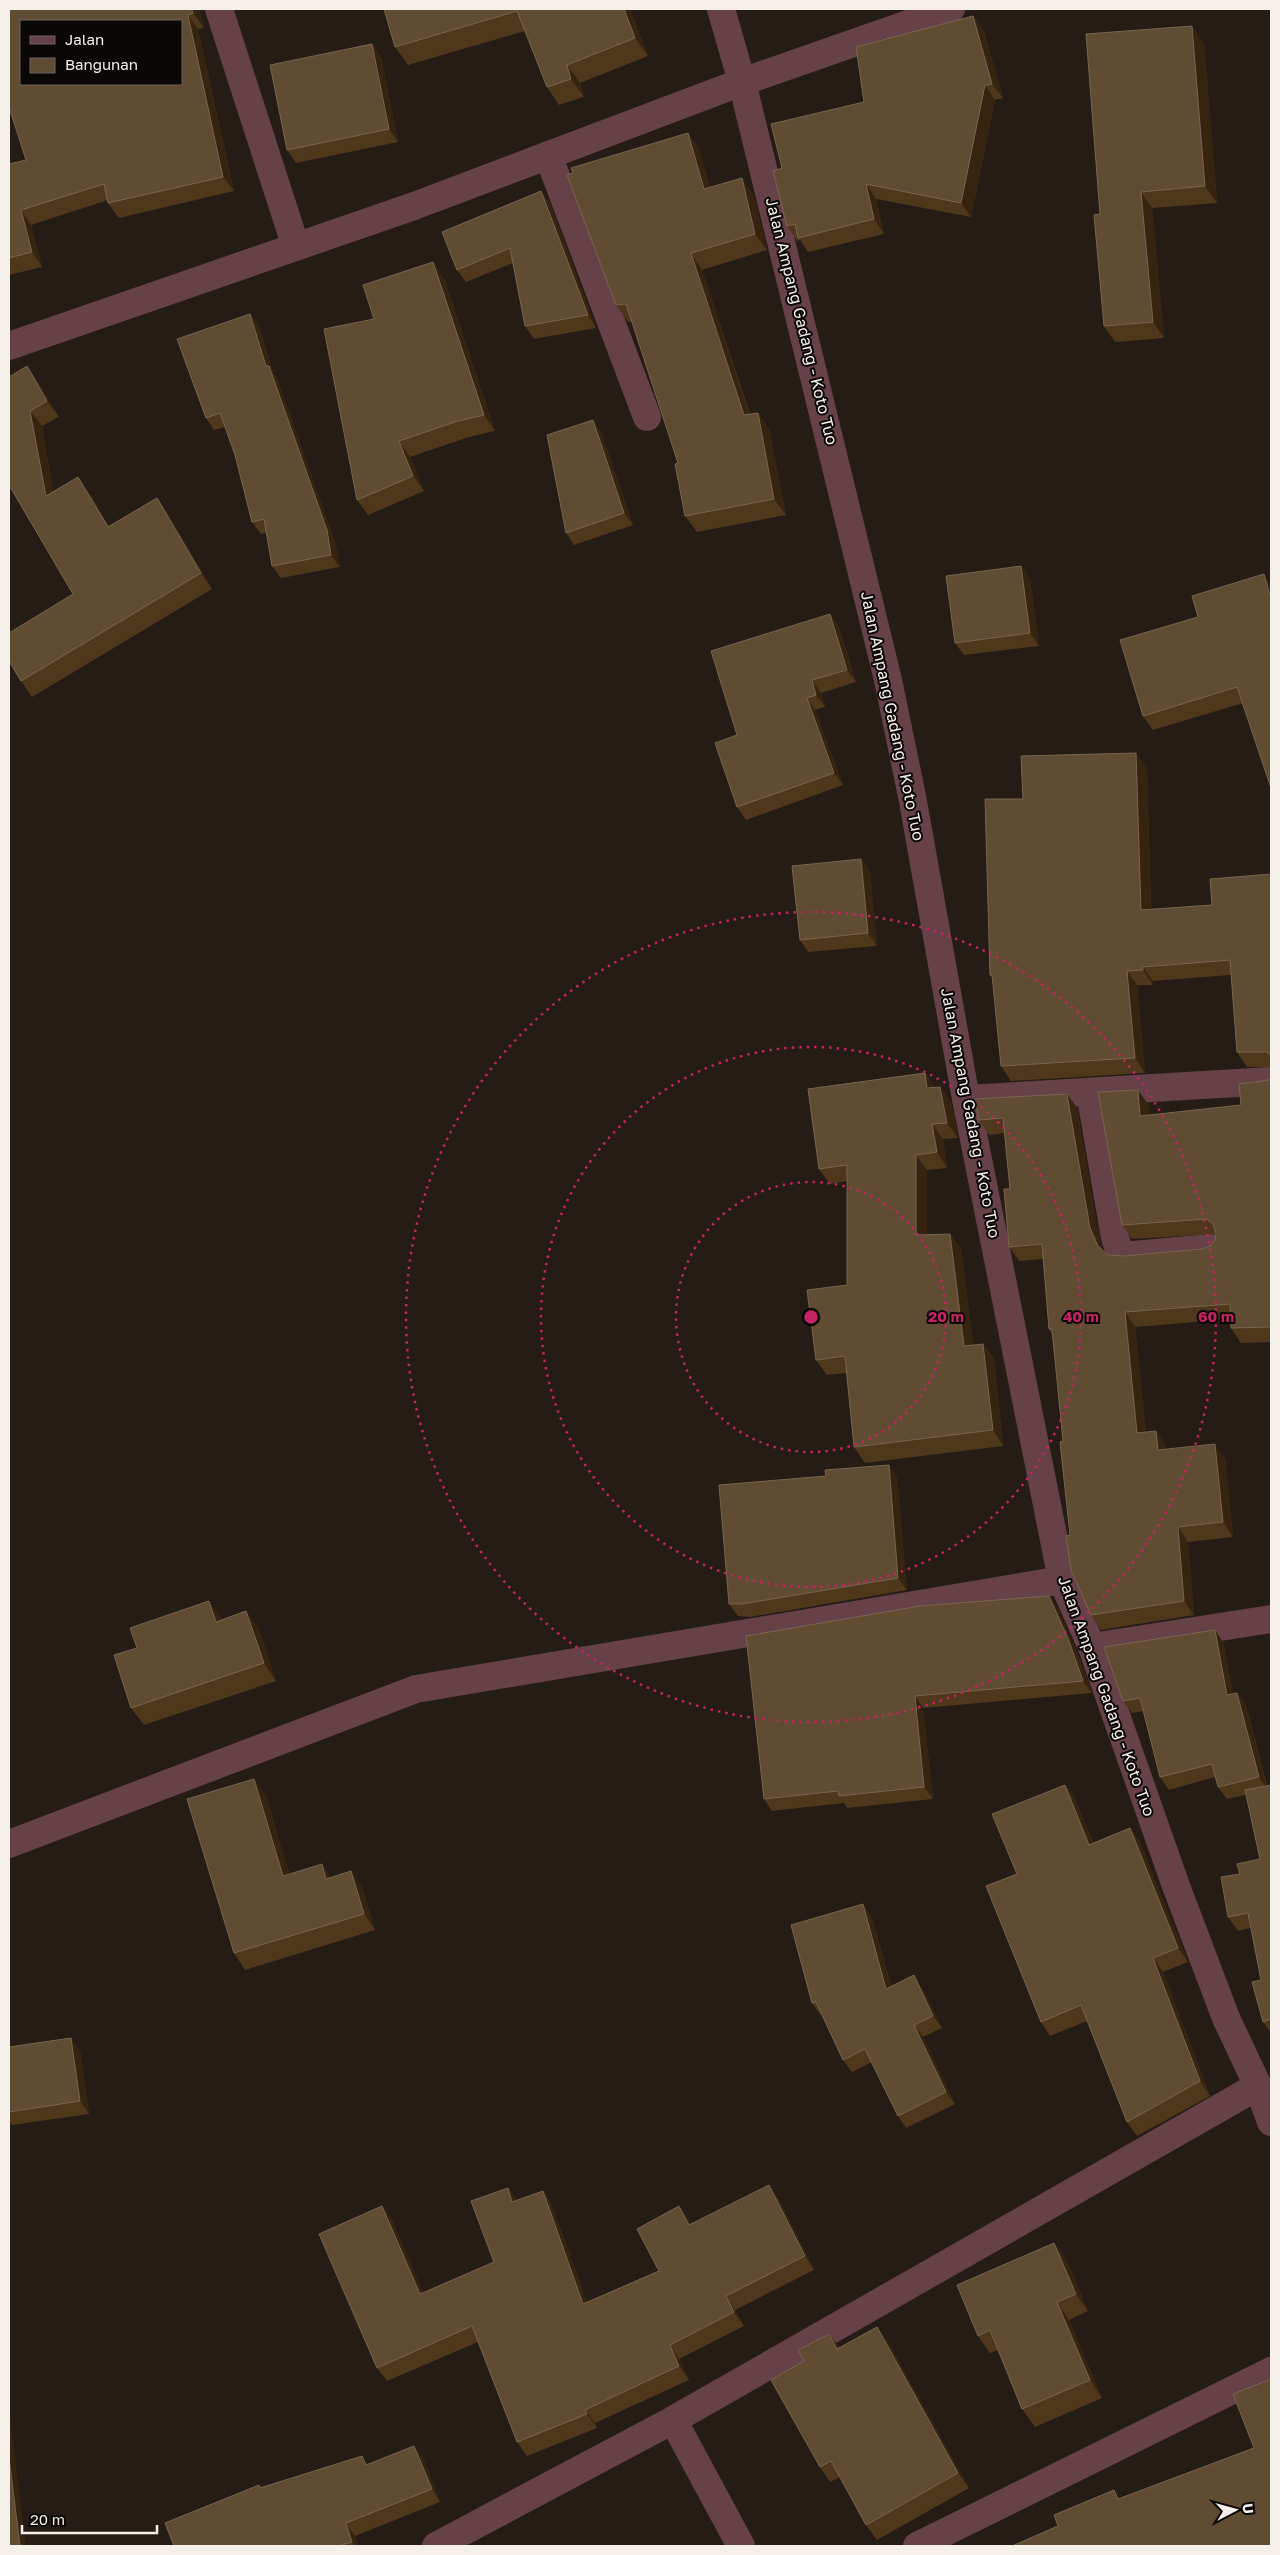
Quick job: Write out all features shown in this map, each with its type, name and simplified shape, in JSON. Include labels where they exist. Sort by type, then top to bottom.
[{"type":"street","points":[[219,9],[296,247]]},
{"type":"street","name":"Jalan Ampang Gadang - Koto Tuo","points":[[721,9],[742,82],[888,680],[912,796],[966,1099],[1062,1580],[1092,1647],[1176,1886],[1226,2018],[1258,2086],[1271,2122]]},
{"type":"street","points":[[9,346],[296,247],[742,82],[952,9]]},
{"type":"street","points":[[548,155],[647,417]]},
{"type":"street","points":[[966,1099],[1271,1081]]},
{"type":"street","points":[[1090,1092],[1115,1238],[1119,1250],[1124,1256],[1211,1248]]},
{"type":"street","points":[[9,1844],[416,1689],[1062,1580]]},
{"type":"street","points":[[1092,1647],[1271,1619]]},
{"type":"street","points":[[436,2546],[673,2420],[1258,2086]]},
{"type":"street","points":[[917,2546],[1271,2371]]},
{"type":"street","points":[[673,2420],[741,2546]]},
{"type":"building","points":[[9,9],[192,9],[193,13],[188,15],[223,177],[108,203],[104,184],[21,210],[32,252],[9,258],[9,164],[26,160],[9,107]]},
{"type":"building","points":[[384,9],[624,9],[635,38],[567,65],[571,79],[547,87],[517,11],[395,47]]},
{"type":"building","points":[[973,16],[992,84],[985,85],[961,203],[866,184],[874,219],[798,238],[795,224],[787,226],[773,171],[782,168],[771,124],[864,102],[856,47]]},
{"type":"building","points":[[1192,26],[1205,186],[1141,192],[1153,322],[1104,326],[1094,215],[1100,214],[1086,34]]},
{"type":"building","points":[[372,44],[389,129],[287,150],[270,65]]},
{"type":"building","points":[[688,133],[704,189],[742,178],[755,234],[691,253],[744,415],[758,413],[774,499],[685,516],[675,464],[678,463],[626,304],[616,305],[567,175],[573,173],[571,168]]},
{"type":"building","points":[[541,191],[588,315],[525,326],[510,248],[457,270],[442,232]]},
{"type":"building","points":[[433,262],[484,415],[458,421],[399,441],[413,476],[357,500],[324,329],[374,319],[363,285]]},
{"type":"building","points":[[250,314],[266,366],[269,366],[327,530],[331,555],[272,566],[264,519],[252,522],[235,455],[220,413],[206,418],[177,339]]},
{"type":"building","points":[[27,366],[47,401],[30,411],[46,496],[78,477],[108,527],[157,498],[201,573],[21,681],[9,661],[9,633],[73,594],[9,485],[9,377]]},
{"type":"building","points":[[593,420],[624,513],[566,533],[547,435]]},
{"type":"building","points":[[1021,566],[1030,633],[955,643],[946,576]]},
{"type":"building","points":[[1264,574],[1271,599],[1271,788],[1237,687],[1143,716],[1120,640],[1198,617],[1192,596]]},
{"type":"building","points":[[830,614],[847,670],[812,680],[816,695],[807,698],[834,773],[737,807],[715,743],[737,735],[711,651]]},
{"type":"building","points":[[1136,753],[1141,910],[1212,905],[1210,879],[1271,874],[1271,1056],[1267,1052],[1237,1052],[1230,960],[1143,967],[1143,970],[1127,971],[1135,1058],[1001,1066],[992,975],[990,975],[985,799],[1023,799],[1021,756]]},
{"type":"building","points":[[861,859],[868,933],[800,940],[792,866]]},
{"type":"building","points":[[925,1073],[927,1088],[940,1087],[947,1123],[932,1124],[937,1152],[916,1155],[916,1235],[950,1234],[964,1346],[983,1344],[993,1430],[854,1447],[845,1356],[816,1360],[807,1290],[847,1285],[847,1165],[819,1169],[808,1089]]},
{"type":"building","points":[[1271,1078],[1271,1327],[1231,1328],[1230,1304],[1125,1312],[1137,1433],[1156,1431],[1158,1450],[1215,1444],[1223,1522],[1178,1527],[1184,1601],[1091,1615],[1071,1570],[1066,1536],[1070,1535],[1060,1442],[1063,1441],[1052,1329],[1049,1329],[1042,1244],[1009,1247],[1004,1189],[1010,1189],[1003,1118],[979,1120],[975,1099],[1067,1094],[1090,1228],[1098,1246],[1108,1255],[1124,1256],[1202,1249],[1210,1246],[1215,1240],[1216,1233],[1213,1224],[1207,1219],[1122,1225],[1098,1092],[1138,1090],[1140,1116],[1241,1105],[1239,1084],[1269,1080]]},
{"type":"building","points":[[889,1465],[898,1578],[742,1604],[729,1604],[719,1485],[826,1476],[825,1470]]},
{"type":"building","points":[[1049,1596],[1069,1641],[1083,1681],[915,1696],[924,1787],[839,1796],[838,1791],[764,1799],[746,1636],[920,1606]]},
{"type":"building","points":[[209,1601],[216,1622],[246,1611],[264,1663],[131,1708],[114,1655],[137,1648],[130,1628]]},
{"type":"building","points":[[1215,1630],[1227,1695],[1237,1693],[1259,1777],[1218,1787],[1212,1764],[1160,1777],[1140,1698],[1123,1701],[1104,1647]]},
{"type":"building","points":[[254,1779],[283,1876],[322,1864],[326,1879],[351,1871],[364,1914],[234,1953],[187,1799]]},
{"type":"building","points":[[1065,1785],[1089,1845],[1130,1828],[1178,1948],[1153,1958],[1200,2081],[1127,2122],[1081,2005],[1041,2022],[986,1886],[1017,1874],[992,1814]]},
{"type":"building","points":[[1271,1785],[1271,2019],[1263,2022],[1252,1982],[1261,1980],[1248,1913],[1228,1917],[1221,1877],[1240,1874],[1237,1864],[1260,1859],[1245,1790]]},
{"type":"building","points":[[863,1904],[886,1989],[914,1975],[933,2016],[914,2025],[946,2092],[898,2116],[865,2049],[843,2060],[816,2002],[812,2003],[791,1925]]},
{"type":"building","points":[[71,2038],[80,2101],[9,2112],[9,2047]]},
{"type":"building","points":[[769,2185],[805,2256],[726,2296],[734,2312],[670,2345],[679,2366],[585,2410],[587,2414],[517,2442],[472,2326],[377,2368],[319,2234],[382,2206],[420,2294],[494,2262],[471,2201],[508,2188],[512,2202],[543,2191],[583,2304],[659,2271],[637,2229],[679,2206],[689,2225]]},
{"type":"building","points":[[1054,2243],[1076,2294],[1057,2302],[1090,2380],[1022,2409],[990,2330],[978,2336],[957,2285]]},
{"type":"building","points":[[877,2327],[958,2473],[866,2525],[831,2461],[820,2467],[771,2380],[804,2361],[798,2350],[829,2334],[837,2349]]},
{"type":"building","points":[[1271,2379],[1271,2546],[1012,2546],[1058,2526],[1054,2515],[1114,2490],[1118,2499],[1254,2448],[1233,2394]]},
{"type":"building","points":[[414,2446],[432,2489],[346,2523],[352,2542],[338,2546],[174,2546],[165,2523],[259,2485],[260,2488],[362,2456],[366,2465]]},
{"type":"building","points":[[9,2458],[20,2546],[9,2546]]}]
